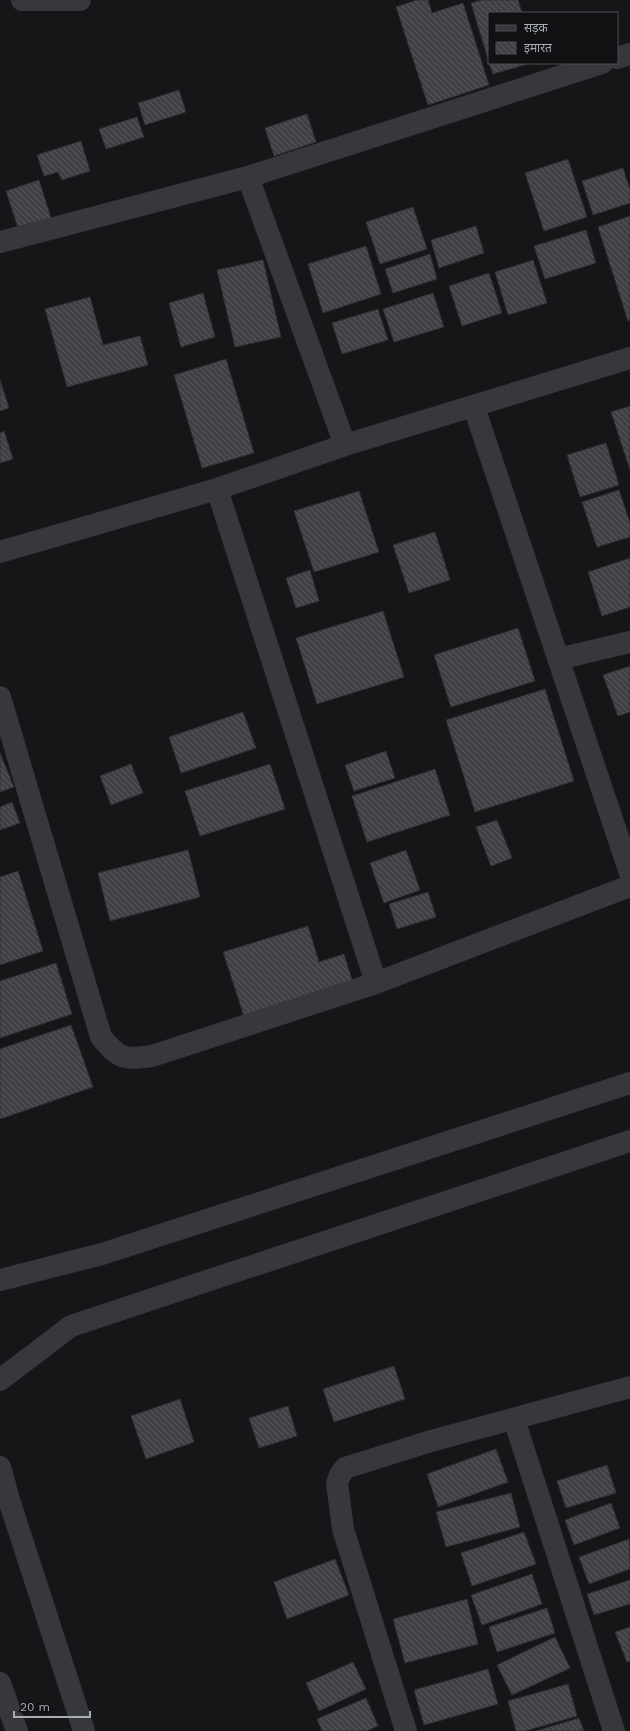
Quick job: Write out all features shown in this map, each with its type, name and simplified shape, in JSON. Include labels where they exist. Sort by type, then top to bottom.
[{"type":"street","points":[[22,0],[80,0]]},
{"type":"street","points":[[618,58],[630,54]]},
{"type":"street","points":[[0,242],[248,177],[599,64]]},
{"type":"street","points":[[248,177],[345,444]]},
{"type":"street","points":[[0,552],[217,489],[345,444],[630,358]]},
{"type":"street","points":[[474,406],[630,873]]},
{"type":"street","points":[[217,489],[376,983]]},
{"type":"street","points":[[558,659],[630,642]]},
{"type":"street","points":[[0,697],[101,1037],[115,1054],[133,1059],[152,1056],[376,983],[630,886]]},
{"type":"street","points":[[0,1280],[102,1254],[630,1083]]},
{"type":"street","points":[[0,1380],[71,1326],[630,1141]]},
{"type":"street","points":[[406,1731],[343,1529],[336,1483],[340,1475],[345,1468],[412,1446],[630,1387]]},
{"type":"street","points":[[514,1419],[614,1731]]},
{"type":"street","points":[[0,1467],[10,1503],[84,1731]]},
{"type":"street","points":[[0,1683],[17,1731]]},
{"type":"building","points":[[417,0],[428,0],[432,13],[463,3],[489,85],[428,105],[396,7]]},
{"type":"building","points":[[482,0],[518,0],[522,12],[488,12],[488,59],[471,3]]},
{"type":"building","points":[[489,64],[528,64],[493,74]]},
{"type":"building","points":[[179,90],[186,112],[145,125],[138,103]]},
{"type":"building","points":[[307,114],[316,142],[274,156],[265,128]]},
{"type":"building","points":[[137,117],[144,137],[106,149],[99,129]]},
{"type":"building","points":[[81,141],[90,171],[62,180],[58,172],[44,176],[37,155]]},
{"type":"building","points":[[568,159],[587,217],[544,231],[525,173]]},
{"type":"building","points":[[623,168],[630,190],[630,203],[593,215],[582,181]]},
{"type":"building","points":[[39,180],[51,218],[18,228],[6,191]]},
{"type":"building","points":[[413,207],[427,249],[380,264],[366,222]]},
{"type":"building","points":[[630,216],[630,320],[628,321],[598,227]]},
{"type":"building","points":[[476,226],[484,253],[439,268],[431,240]]},
{"type":"building","points":[[586,230],[596,263],[545,279],[534,246]]},
{"type":"building","points":[[366,246],[381,294],[323,313],[308,264]]},
{"type":"building","points":[[430,254],[437,279],[393,293],[385,269]]},
{"type":"building","points":[[263,260],[281,337],[235,347],[217,270]]},
{"type":"building","points":[[533,260],[547,303],[508,315],[495,272]]},
{"type":"building","points":[[489,273],[502,313],[462,326],[449,286]]},
{"type":"building","points":[[203,293],[215,337],[181,347],[169,303]]},
{"type":"building","points":[[433,293],[444,327],[394,342],[383,309]]},
{"type":"building","points":[[90,297],[103,345],[140,336],[148,365],[67,387],[45,309]]},
{"type":"building","points":[[378,309],[388,340],[342,354],[332,323]]},
{"type":"building","points":[[226,359],[254,453],[202,468],[174,375]]},
{"type":"building","points":[[0,380],[9,408],[0,411]]},
{"type":"building","points":[[630,406],[630,470],[611,412]]},
{"type":"building","points":[[4,431],[13,459],[0,463],[0,433]]},
{"type":"building","points":[[606,443],[619,485],[580,497],[567,455]]},
{"type":"building","points":[[619,490],[630,523],[630,537],[597,547],[582,502]]},
{"type":"building","points":[[359,491],[379,552],[314,572],[294,511]]},
{"type":"building","points":[[435,532],[450,580],[409,593],[393,545]]},
{"type":"building","points":[[630,558],[630,607],[602,616],[588,572]]},
{"type":"building","points":[[310,570],[319,601],[296,608],[286,578]]},
{"type":"building","points":[[383,611],[404,677],[317,704],[296,638]]},
{"type":"building","points":[[518,628],[535,681],[451,707],[434,655]]},
{"type":"building","points":[[630,666],[630,712],[618,716],[603,675]]},
{"type":"building","points":[[545,689],[574,781],[475,812],[446,720]]},
{"type":"building","points":[[243,712],[256,748],[181,773],[169,737]]},
{"type":"building","points":[[386,751],[395,778],[354,791],[345,765]]},
{"type":"building","points":[[0,753],[14,787],[0,792]]},
{"type":"building","points":[[131,764],[143,793],[111,805],[100,776]]},
{"type":"building","points":[[270,764],[285,809],[200,836],[185,791]]},
{"type":"building","points":[[435,769],[450,815],[367,842],[352,796]]},
{"type":"building","points":[[12,802],[20,823],[0,830],[0,807]]},
{"type":"building","points":[[497,820],[512,858],[491,866],[476,827]]},
{"type":"building","points":[[188,850],[200,897],[110,921],[98,873]]},
{"type":"building","points":[[406,850],[420,890],[384,903],[370,863]]},
{"type":"building","points":[[18,871],[43,951],[0,965],[0,877]]},
{"type":"building","points":[[428,892],[436,917],[397,929],[389,904]]},
{"type":"building","points":[[308,926],[319,962],[344,954],[353,983],[244,1016],[223,952]]},
{"type":"building","points":[[56,963],[72,1014],[0,1038],[0,981]]},
{"type":"building","points":[[71,1025],[93,1087],[0,1119],[0,1049]]},
{"type":"building","points":[[394,1366],[405,1399],[334,1422],[323,1389]]},
{"type":"building","points":[[180,1399],[194,1442],[146,1459],[131,1416]]},
{"type":"building","points":[[288,1406],[297,1436],[259,1448],[249,1418]]},
{"type":"building","points":[[496,1449],[508,1482],[438,1507],[427,1474]]},
{"type":"building","points":[[607,1465],[616,1493],[566,1508],[557,1481]]},
{"type":"building","points":[[511,1493],[520,1527],[446,1547],[436,1512]]},
{"type":"building","points":[[611,1503],[620,1528],[574,1545],[565,1520]]},
{"type":"building","points":[[524,1532],[536,1564],[472,1586],[461,1553]]},
{"type":"building","points":[[629,1539],[630,1569],[589,1584],[579,1557]]},
{"type":"building","points":[[335,1559],[349,1595],[287,1619],[274,1582]]},
{"type":"building","points":[[532,1574],[542,1604],[482,1625],[471,1595]]},
{"type":"building","points":[[630,1580],[630,1604],[594,1615],[587,1594]]},
{"type":"building","points":[[467,1599],[478,1644],[405,1663],[393,1619]]},
{"type":"building","points":[[547,1608],[555,1633],[497,1652],[489,1627]]},
{"type":"building","points":[[630,1627],[630,1661],[627,1662],[615,1632]]},
{"type":"building","points":[[555,1637],[570,1668],[512,1695],[497,1665]]},
{"type":"building","points":[[353,1662],[366,1689],[319,1711],[306,1683]]},
{"type":"building","points":[[488,1669],[498,1704],[424,1725],[414,1690]]},
{"type":"building","points":[[568,1684],[577,1716],[525,1731],[516,1731],[508,1701]]},
{"type":"building","points":[[366,1698],[378,1726],[366,1731],[322,1731],[317,1719]]},
{"type":"building","points":[[579,1718],[584,1731],[536,1731]]}]
